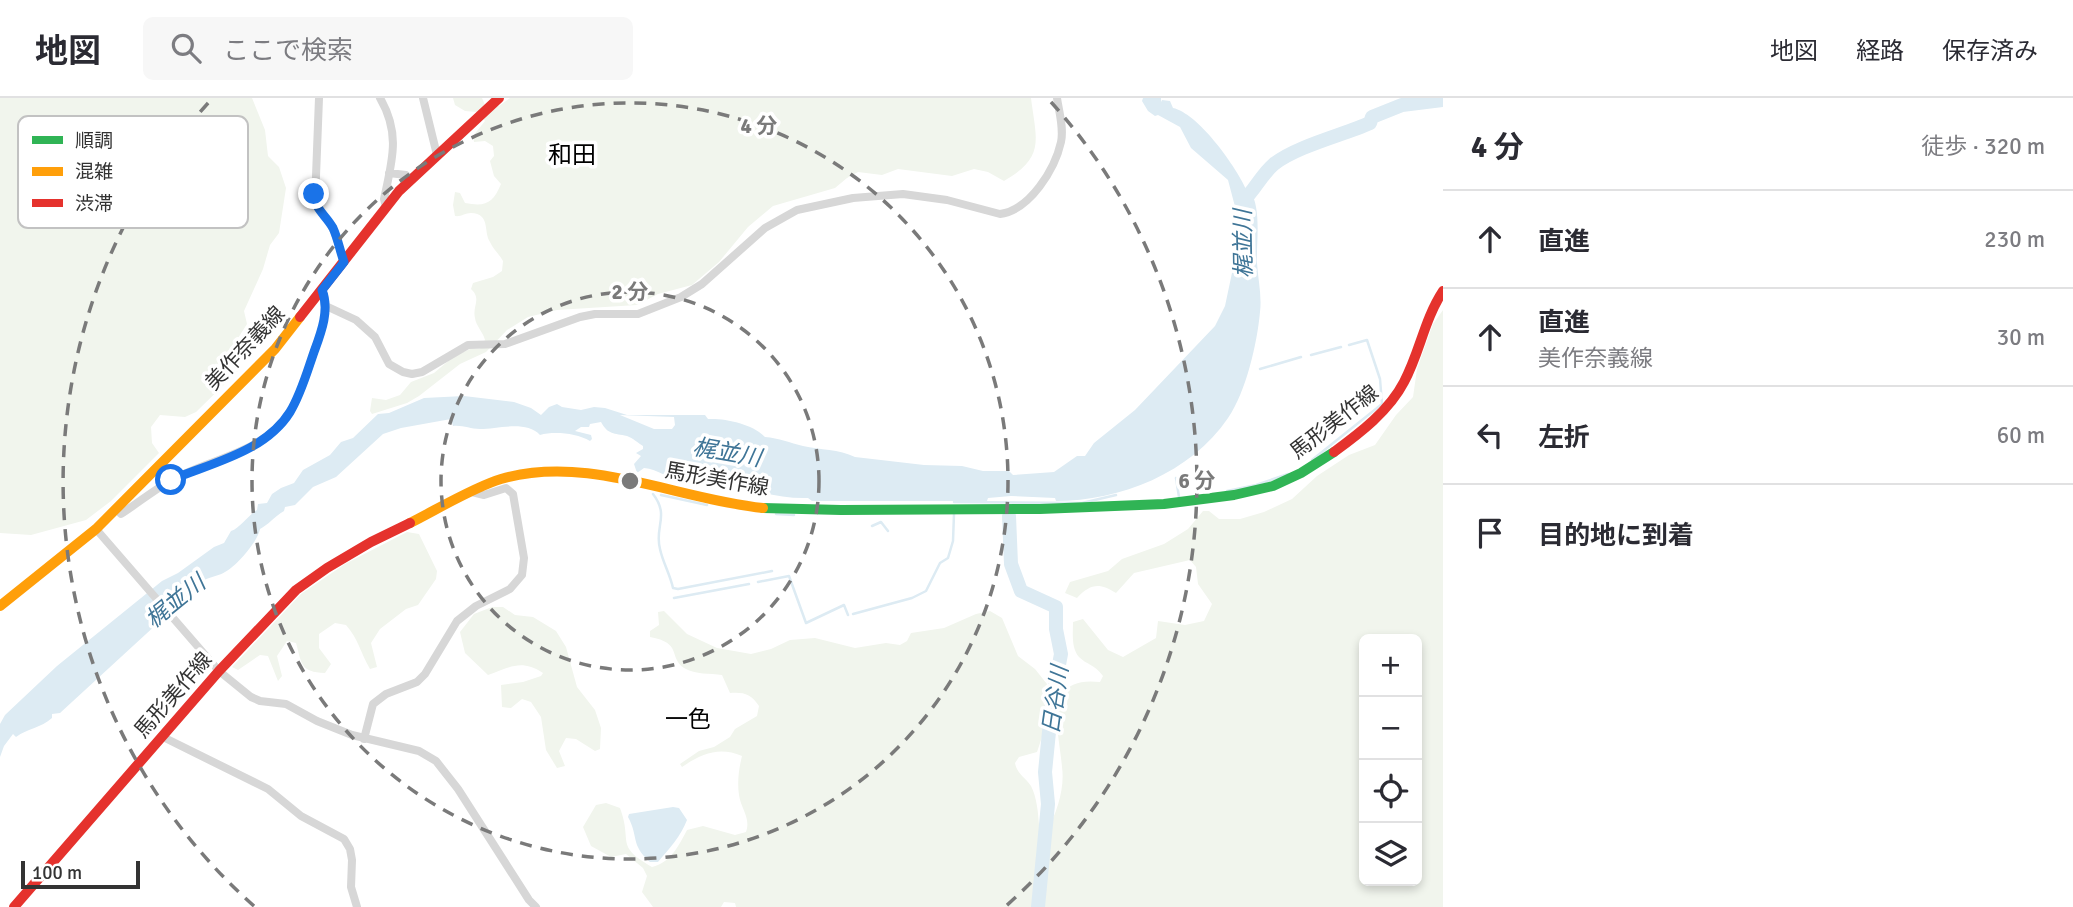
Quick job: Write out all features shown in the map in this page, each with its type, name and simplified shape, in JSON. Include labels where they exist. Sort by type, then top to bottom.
[{"type":"main road","name":"美作奈義線","points":[[0,606],[96,529],[275,349],[386,206],[411,179],[499,98]]},
{"type":"main road","name":"馬形美作線","points":[[14,907],[219,671],[296,590],[371,542],[472,492],[519,474],[564,470],[735,505],[803,509],[1098,509],[1149,506],[1253,492],[1316,464],[1391,403],[1407,381],[1424,329],[1443,291]]},
{"type":"street","points":[[319,98],[315,202],[334,230],[344,262]]},
{"type":"street","points":[[380,98],[393,127],[393,151],[384,199],[386,206]]},
{"type":"street","points":[[423,98],[437,155]]},
{"type":"street","points":[[326,306],[356,320],[375,337],[389,364],[412,374],[422,372],[468,345],[505,344],[580,317],[595,314],[638,314],[681,297],[702,284],[765,228],[780,218],[809,207],[853,198],[903,194],[947,200],[1000,214],[1008,213],[1015,210],[1041,183],[1058,150],[1062,132],[1057,98]]},
{"type":"street","points":[[389,173],[407,175],[411,179]]},
{"type":"street","points":[[117,509],[121,514],[171,480],[243,451],[278,426],[289,414],[296,400],[320,335],[326,306],[322,290]]},
{"type":"street","points":[[364,739],[373,704],[386,694],[417,682],[425,674],[457,621],[476,606],[510,589],[522,575],[524,558],[513,494],[506,488],[484,495],[472,492]]},
{"type":"street","points":[[96,529],[219,671],[251,696],[260,701],[286,704],[317,721],[364,739],[380,740],[426,753],[442,766],[528,900],[536,907]]},
{"type":"street","points":[[163,737],[268,789],[301,816],[344,839],[350,849],[351,887],[357,907]]},
{"type":"shaded area","points":[[0,98],[252,98],[265,130],[268,156],[279,167],[286,188],[279,233],[270,245],[263,269],[244,311],[247,324],[233,346],[231,357],[238,371],[196,412],[185,417],[160,415],[151,427],[152,443],[159,453],[111,501],[86,520],[31,535],[0,533]]},
{"type":"shaded area","points":[[453,98],[482,98],[485,105],[499,106],[510,98],[1031,98],[1036,136],[1035,146],[1027,164],[1004,181],[988,172],[974,169],[952,176],[898,169],[882,175],[858,172],[835,188],[773,206],[748,227],[719,262],[692,285],[658,294],[637,305],[557,310],[528,317],[507,330],[486,352],[460,364],[419,396],[407,403],[372,414],[372,398],[386,400],[400,395],[411,382],[434,373],[453,357],[470,349],[480,349],[485,340],[474,314],[476,296],[471,289],[473,283],[493,277],[502,271],[503,261],[488,238],[481,216],[471,213],[455,216],[453,205],[455,192],[460,193],[465,203],[484,204],[495,196],[501,184],[494,176],[490,161],[494,156],[493,146],[485,141],[474,142],[473,136],[485,121],[477,112],[465,111],[455,105]]},
{"type":"shaded area","points":[[1443,310],[1443,907],[736,907],[735,903],[724,902],[721,907],[653,907],[642,892],[647,876],[643,868],[626,854],[611,857],[591,846],[583,827],[596,805],[606,803],[620,808],[629,848],[640,860],[652,867],[669,858],[687,830],[703,826],[735,835],[746,832],[747,818],[738,790],[742,756],[726,752],[710,753],[682,767],[680,764],[699,751],[714,747],[730,737],[735,729],[757,716],[759,706],[747,695],[730,693],[722,675],[698,673],[684,668],[667,643],[650,637],[650,631],[659,625],[658,612],[664,611],[687,634],[717,648],[751,654],[790,640],[815,638],[855,648],[886,643],[900,645],[907,641],[911,633],[944,628],[990,611],[1002,618],[1018,656],[1035,669],[1047,684],[1049,694],[1043,734],[1037,752],[1019,757],[1015,763],[1017,770],[1033,791],[1039,825],[1047,831],[1057,808],[1062,783],[1057,722],[1061,696],[1069,687],[1081,682],[1100,682],[1103,676],[1076,653],[1073,622],[1083,619],[1108,650],[1123,657],[1156,638],[1158,621],[1185,625],[1204,621],[1212,604],[1198,584],[1196,567],[1190,560],[1134,573],[1116,593],[1096,586],[1087,589],[1077,598],[1065,593],[1070,582],[1108,571],[1122,559],[1164,544],[1188,529],[1203,511],[1209,511],[1219,519],[1240,519],[1292,499],[1317,476],[1349,455],[1375,445],[1396,415],[1413,397],[1417,369],[1433,324]]},
{"type":"shaded area","points":[[407,532],[419,534],[437,571],[436,579],[418,605],[406,609],[380,629],[371,643],[377,667],[370,669],[346,625],[335,623],[319,634],[319,648],[331,664],[325,673],[306,669],[296,643],[287,641],[277,656],[282,676],[278,681],[268,656],[260,655],[238,670],[232,667],[301,594],[345,564]]},
{"type":"shaded area","points":[[492,607],[503,607],[515,615],[533,617],[556,631],[566,647],[577,687],[595,710],[601,728],[600,749],[595,751],[576,739],[566,738],[559,751],[565,766],[557,768],[546,750],[541,717],[531,702],[522,699],[511,708],[502,707],[501,685],[523,682],[543,673],[522,665],[488,675],[465,653],[460,632],[474,614]]},
{"type":"water","name":"梶並川","points":[[1143,98],[1161,98],[1161,102],[1170,101],[1173,108],[1193,119],[1203,129],[1224,153],[1246,189],[1250,190],[1257,216],[1260,306],[1250,367],[1228,418],[1195,454],[1174,468],[1129,489],[1080,500],[1056,501],[1055,498],[1011,496],[988,498],[987,501],[812,501],[808,498],[777,496],[722,485],[684,483],[644,468],[637,473],[634,464],[641,456],[636,453],[643,449],[643,446],[629,437],[609,431],[601,422],[575,431],[591,435],[590,441],[565,434],[540,435],[534,430],[512,426],[480,429],[453,426],[451,419],[401,428],[383,434],[336,477],[313,487],[295,505],[285,507],[284,511],[260,529],[241,559],[225,572],[200,584],[196,593],[158,623],[60,713],[52,714],[48,721],[16,737],[13,734],[0,757],[0,724],[5,715],[57,666],[162,581],[224,543],[231,531],[257,510],[258,504],[267,503],[272,494],[294,483],[303,470],[330,455],[341,442],[353,438],[378,414],[389,413],[424,398],[464,396],[514,402],[541,415],[557,404],[581,410],[605,408],[627,415],[705,415],[708,419],[746,425],[765,437],[843,452],[855,457],[924,465],[962,466],[983,471],[1009,471],[1013,475],[1054,472],[1077,456],[1085,456],[1094,443],[1135,410],[1215,326],[1225,306],[1236,254],[1232,229],[1239,239],[1238,218],[1228,180],[1191,148],[1180,127],[1158,115],[1155,116],[1142,101]],"holes":[[[620,415],[674,417],[675,425],[672,429],[654,429]]]},
{"type":"water","points":[[679,808],[687,820],[678,837],[658,862],[650,862],[637,845],[629,814]]},
{"type":"waterway","name":"梶並川","points":[[1243,201],[1269,168],[1295,152],[1370,123],[1372,117],[1402,105],[1443,100]]},
{"type":"waterway","points":[[1312,460],[1382,404],[1380,379],[1367,340],[1349,345]]},
{"type":"waterway","points":[[1311,355],[1341,347]]},
{"type":"waterway","points":[[1260,369],[1301,357]]},
{"type":"waterway","points":[[1227,491],[1288,474]]},
{"type":"waterway","points":[[1176,478],[1179,497]]},
{"type":"waterway","points":[[653,494],[661,515],[660,549],[673,588],[772,571]]},
{"type":"waterway","points":[[661,495],[707,505]]},
{"type":"waterway","points":[[954,502],[1082,503],[1116,495]]},
{"type":"waterway","points":[[776,514],[794,515]]},
{"type":"waterway","points":[[853,614],[912,598],[926,591],[940,563],[948,558],[953,541],[954,514]]},
{"type":"waterway","name":"日谷川","points":[[1009,516],[1011,564],[1021,591],[1056,607],[1056,629],[1061,654],[1052,702],[1045,772],[1048,804],[1038,907]]},
{"type":"waterway","points":[[872,526],[881,522],[888,531]]},
{"type":"waterway","points":[[758,582],[789,576],[806,623],[844,605],[848,615]]},
{"type":"waterway","points":[[674,598],[749,584]]},
{"type":"traffic: fast","points":[[763,508],[1040,509],[1164,504],[1234,495],[1273,486],[1301,473],[1334,452]]},
{"type":"traffic: slow","points":[[0,606],[96,529],[275,349],[300,317]]},
{"type":"traffic: slow","points":[[410,523],[490,483],[534,473],[599,475],[763,508]]},
{"type":"traffic: jam","points":[[300,317],[399,191],[499,98]]},
{"type":"traffic: jam","points":[[1334,452],[1373,421],[1398,393],[1443,291]]},
{"type":"traffic: jam","points":[[14,907],[219,671],[296,590],[371,542],[410,523]]},
{"type":"district","name":"和田","points":[[572,155]]},
{"type":"district","name":"一色","points":[[688,719]]},
{"type":"route","points":[[171,480],[243,451],[264,438],[289,414],[323,323],[326,306],[322,290],[344,262],[334,230],[318,210],[314,194]]}]
